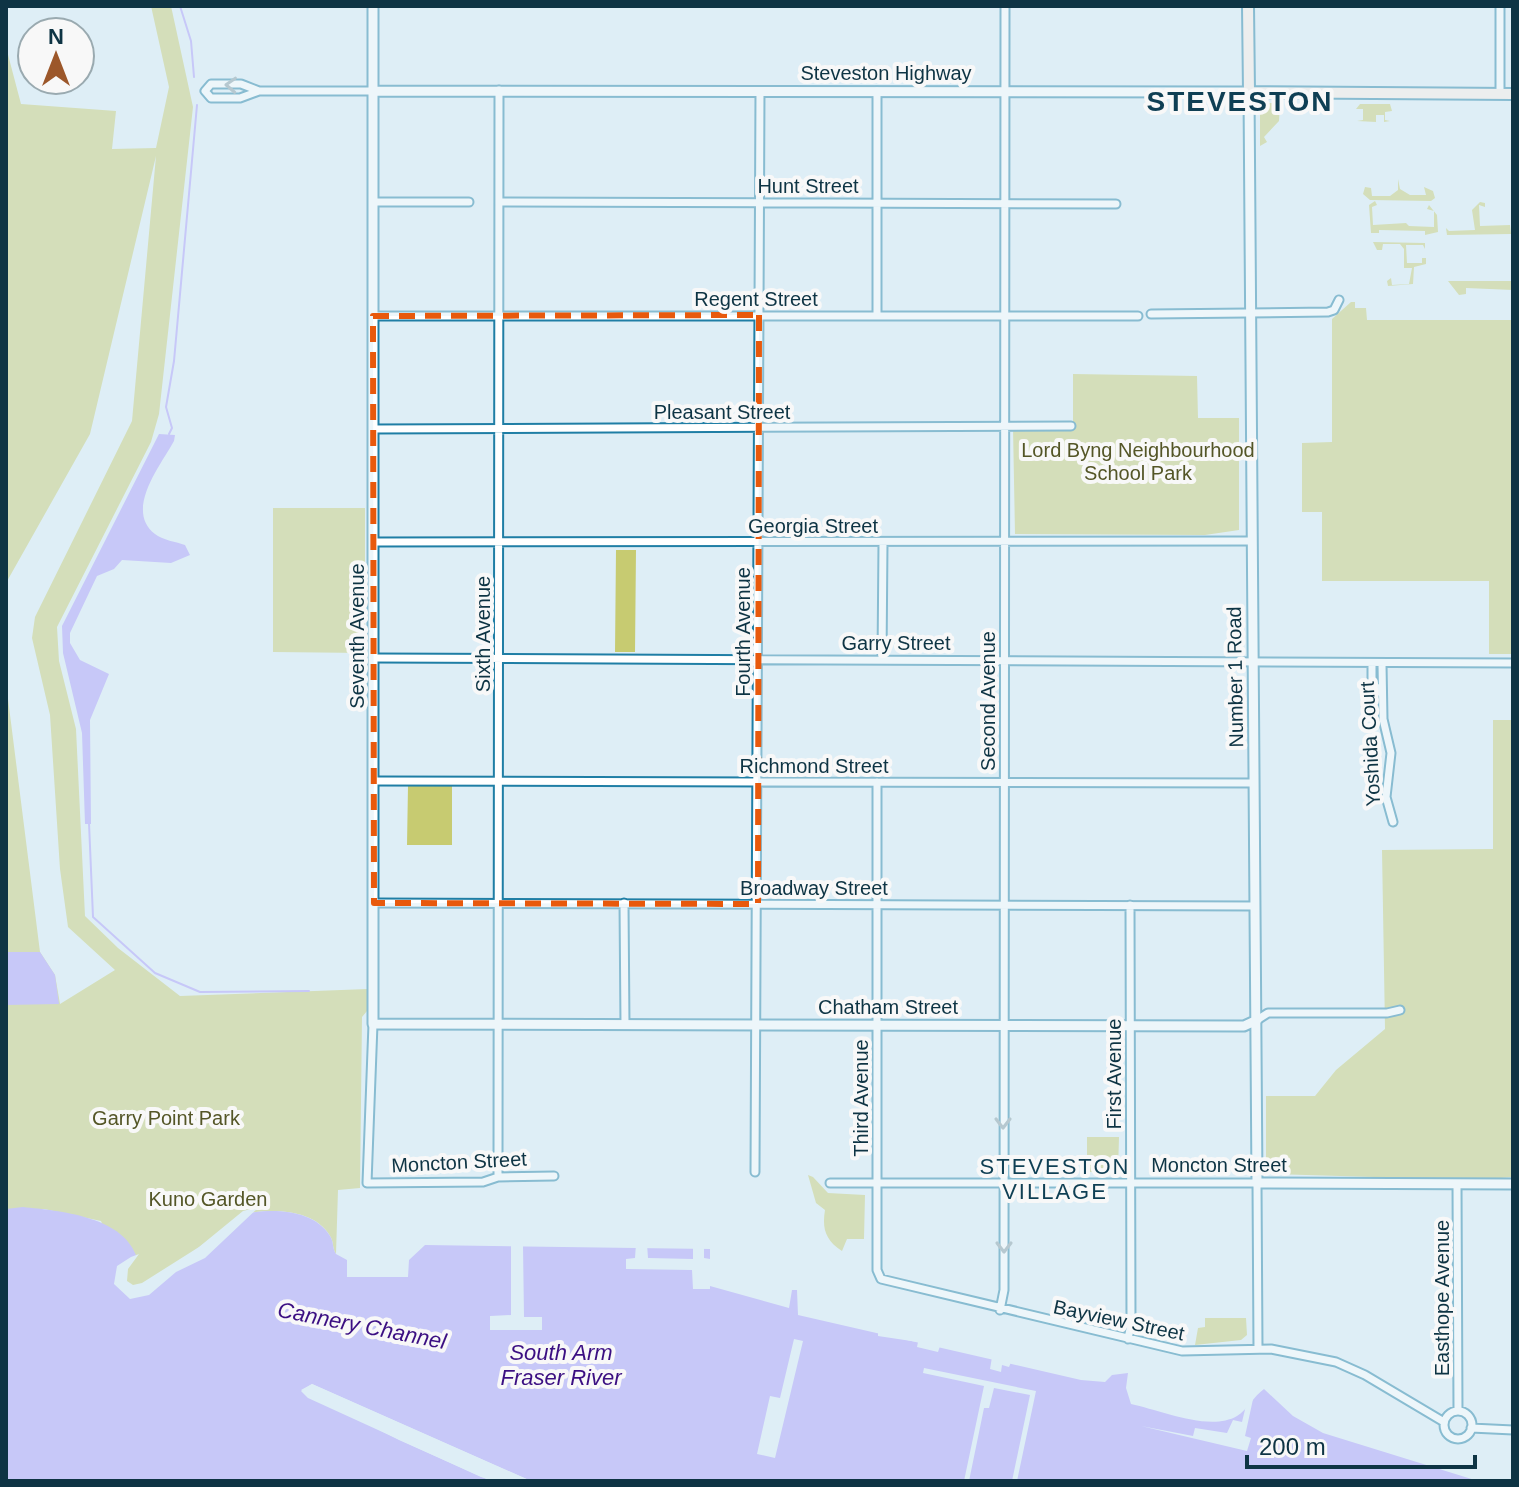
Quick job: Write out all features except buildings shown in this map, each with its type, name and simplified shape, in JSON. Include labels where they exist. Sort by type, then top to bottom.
[{"type":"main road","name":"Number 1 Road","points":[[1248,6],[1249,92]]},
{"type":"main road","name":"Steveston Highway","points":[[1249,92],[1513,94]]},
{"type":"street","name":"Seventh Avenue","points":[[367,1181],[373,1024],[375,781],[373,6]]},
{"type":"street","name":"Second Avenue","points":[[1000,1310],[1004,1290],[1005,6]]},
{"type":"street","points":[[1500,6],[1500,94]]},
{"type":"street","name":"Steveston Highway","points":[[259,91],[241,84],[211,84],[205,91],[211,98],[240,98],[259,91],[1249,92]]},
{"type":"street","name":"Sixth Avenue","points":[[498,1177],[499,90]]},
{"type":"street","name":"Fourth Avenue","points":[[755,1172],[760,91]]},
{"type":"street","points":[[877,91],[877,316]]},
{"type":"street","name":"Number 1 Road","points":[[1249,92],[1258,1348]]},
{"type":"street","points":[[373,202],[469,202]]},
{"type":"street","name":"Hunt Street","points":[[500,202],[1116,204]]},
{"type":"street","points":[[1151,314],[1328,312],[1334,310],[1339,300]]},
{"type":"street","name":"Regent Street","points":[[373,316],[1138,316]]},
{"type":"street","name":"Pleasant Street","points":[[373,429],[1071,426]]},
{"type":"street","name":"Georgia Street","points":[[375,542],[1252,541]]},
{"type":"street","points":[[882,659],[883,543]]},
{"type":"street","name":"Garry Street","points":[[375,658],[1513,663]]},
{"type":"street","points":[[1372,664],[1372,682],[1382,694]]},
{"type":"street","name":"Yoshida Court","points":[[1382,664],[1383,719],[1391,753],[1386,797],[1393,822]]},
{"type":"street","name":"Richmond Street","points":[[375,781],[1254,783]]},
{"type":"street","name":"Third Avenue","points":[[877,782],[877,1270]]},
{"type":"street","name":"Broadway Street","points":[[374,903],[1255,906]]},
{"type":"street","points":[[624,903],[625,1025]]},
{"type":"street","name":"First Avenue","points":[[1128,1339],[1131,1324],[1130,905]]},
{"type":"street","name":"Chatham Street","points":[[373,1024],[1244,1026],[1268,1013],[1387,1013],[1400,1010]]},
{"type":"street","name":"Moncton Street","points":[[367,1181],[483,1182],[498,1177],[554,1176]]},
{"type":"street","name":"Moncton Street","points":[[830,1183],[1513,1184]]},
{"type":"street","name":"Easthope Avenue","points":[[1457,1184],[1458,1411]]},
{"type":"street","name":"Bayview Street","points":[[877,1270],[887,1283],[1192,1352],[1258,1348],[1287,1350],[1336,1362],[1365,1375],[1444,1422]]},
{"type":"street","points":[[1458,1411],[1469,1416],[1471,1428],[1467,1435],[1455,1438],[1448,1434],[1444,1422],[1448,1415],[1458,1411]]},
{"type":"street","points":[[1471,1428],[1513,1430]]},
{"type":"highlighted area","points":[[759,315],[758,904],[374,903],[373,316]]},
{"type":"green space","points":[[151,6],[171,6],[193,107],[159,414],[151,442],[57,627],[59,661],[76,729],[85,916],[118,948],[180,996],[368,989],[367,1011],[362,1017],[360,1188],[338,1190],[336,1254],[330,1236],[314,1220],[279,1211],[256,1212],[245,1214],[144,1287],[127,1287],[101,1221],[44,1209],[6,1209],[6,683],[40,952],[55,975],[60,1004],[115,970],[68,927],[60,869],[50,715],[32,638],[35,617],[132,421],[156,156],[90,434],[6,583],[6,47],[16,96],[19,96],[21,104],[116,111],[112,149],[156,148],[169,87]]},
{"type":"green space","points":[[1267,103],[1280,103],[1279,121],[1264,137],[1267,142],[1260,146],[1260,110]]},
{"type":"green space","points":[[1360,104],[1390,104],[1392,111],[1385,112],[1385,120],[1390,121],[1384,122],[1384,115],[1376,115],[1376,122],[1357,121],[1363,120],[1363,109],[1356,109]]},
{"type":"green space","points":[[1398,179],[1400,189],[1410,195],[1426,195],[1424,187],[1433,191],[1435,198],[1431,201],[1370,200],[1363,194],[1365,187],[1371,188],[1372,196],[1390,196],[1398,190]]},
{"type":"green space","points":[[1375,201],[1377,205],[1372,207],[1373,225],[1406,223],[1409,226],[1434,227],[1434,211],[1438,232],[1425,235],[1425,231],[1379,230],[1379,233],[1371,233],[1369,205]]},
{"type":"green space","points":[[1480,202],[1485,203],[1485,207],[1479,205],[1480,226],[1510,225],[1511,234],[1447,235],[1446,228],[1449,231],[1475,230],[1472,210]]},
{"type":"green space","points":[[1373,242],[1425,243],[1425,249],[1423,245],[1406,245],[1407,263],[1422,263],[1422,258],[1426,258],[1426,264],[1414,267],[1413,284],[1388,286],[1387,281],[1391,278],[1392,285],[1409,284],[1412,268],[1404,268],[1404,249],[1400,244],[1383,244],[1382,250],[1377,250]]},
{"type":"green space","points":[[1448,281],[1513,281],[1513,290],[1466,288],[1466,294],[1459,295]]},
{"type":"green space","points":[[1355,302],[1355,308],[1366,308],[1367,320],[1513,320],[1513,654],[1489,654],[1489,581],[1322,581],[1322,512],[1302,512],[1302,443],[1332,442],[1332,319]]},
{"type":"green space","name":"Lord Byng Neighbourhood School Park","points":[[1073,374],[1197,376],[1198,418],[1239,418],[1239,530],[1205,535],[1015,534],[1013,428],[1073,428]]},
{"type":"green space","points":[[273,508],[365,508],[365,653],[273,652]]},
{"type":"green space","points":[[616,550],[636,550],[635,652],[615,652]]},
{"type":"green space","points":[[1493,720],[1513,720],[1513,1177],[1476,1180],[1272,1174],[1266,1166],[1266,1096],[1315,1096],[1336,1070],[1385,1029],[1382,850],[1493,849]]},
{"type":"green space","points":[[408,786],[452,786],[452,845],[407,845]]},
{"type":"green space","points":[[1087,1137],[1119,1137],[1118,1172],[1087,1172]]},
{"type":"green space","points":[[808,1175],[828,1193],[865,1195],[864,1239],[847,1239],[842,1251],[828,1238],[825,1210],[816,1203]]},
{"type":"green space","points":[[1205,1318],[1246,1318],[1247,1335],[1241,1340],[1195,1345],[1198,1328],[1205,1327]]},
{"type":"water","points":[[159,434],[175,435],[174,441],[148,488],[143,513],[146,524],[155,534],[185,545],[190,555],[171,563],[122,560],[114,569],[97,576],[70,633],[70,643],[80,660],[109,674],[90,720],[91,824],[85,824],[82,733],[63,653],[62,626]]},
{"type":"water","points":[[6,952],[40,952],[55,975],[59,1004],[6,1005]]},
{"type":"water","name":"South Arm Fraser River","points":[[23,1207],[88,1218],[117,1232],[136,1255],[125,1266],[127,1287],[144,1287],[245,1214],[267,1211],[303,1216],[323,1227],[331,1238],[336,1254],[347,1260],[347,1277],[408,1277],[409,1260],[425,1245],[710,1249],[710,1286],[789,1308],[792,1290],[797,1290],[798,1315],[1081,1380],[1105,1382],[1112,1375],[1128,1373],[1126,1388],[1131,1404],[1199,1421],[1213,1422],[1237,1416],[1264,1389],[1293,1416],[1323,1433],[1478,1481],[531,1481],[312,1384],[301,1390],[399,1440],[491,1481],[6,1481],[6,1209]]},
{"type":"pier","points":[[259,1207],[205,1258],[176,1272],[149,1295],[130,1299],[114,1284],[117,1266],[131,1257],[139,1254],[128,1269],[127,1281],[133,1285],[142,1283],[199,1247],[243,1211]]},
{"type":"pier","points":[[636,1244],[647,1244],[648,1258],[693,1259],[693,1245],[704,1245],[704,1258],[710,1259],[710,1289],[693,1289],[692,1270],[626,1269],[626,1259],[635,1258]]},
{"type":"pier","points":[[511,1246],[523,1246],[524,1317],[542,1317],[542,1330],[490,1330],[490,1316],[511,1315]]},
{"type":"pier","points":[[812,1315],[1055,1370],[1055,1372],[1011,1362],[1009,1367],[1002,1365],[1001,1372],[990,1369],[992,1357],[940,1346],[938,1352],[917,1347],[918,1342],[878,1336],[878,1332]]},
{"type":"pier","points":[[794,1339],[803,1341],[775,1458],[757,1454],[770,1396],[780,1398]]},
{"type":"pier","points":[[924,1368],[1036,1391],[1017,1481],[1012,1481],[1030,1395],[994,1388],[989,1408],[984,1408],[969,1481],[964,1481],[984,1386],[923,1373]]},
{"type":"pier","points":[[312,1384],[531,1481],[521,1481],[311,1388],[306,1390],[495,1481],[481,1477],[308,1398],[301,1391]]},
{"type":"pier","points":[[1255,1390],[1245,1436],[1251,1438],[1247,1451],[1141,1426],[1193,1436],[1195,1428],[1227,1433],[1233,1420],[1242,1422],[1248,1397]]},
{"type":"waterway","points":[[180,6],[191,41],[194,77]]},
{"type":"waterway","points":[[169,434],[172,428],[166,407],[174,361],[197,105]]},
{"type":"waterway","points":[[89,823],[93,917],[155,973],[200,992],[309,991]]},
{"type":"district","name":"STEVESTON","points":[[1240,101]]},
{"type":"district","name":"STEVESTON VILLAGE","points":[[1055,1178]]},
{"type":"park label","name":"Garry Point Park","points":[[166,1118]]},
{"type":"park label","name":"Kuno Garden","points":[[208,1199]]},
{"type":"water label","name":"Cannery Channel","points":[[362,1325]]}]
